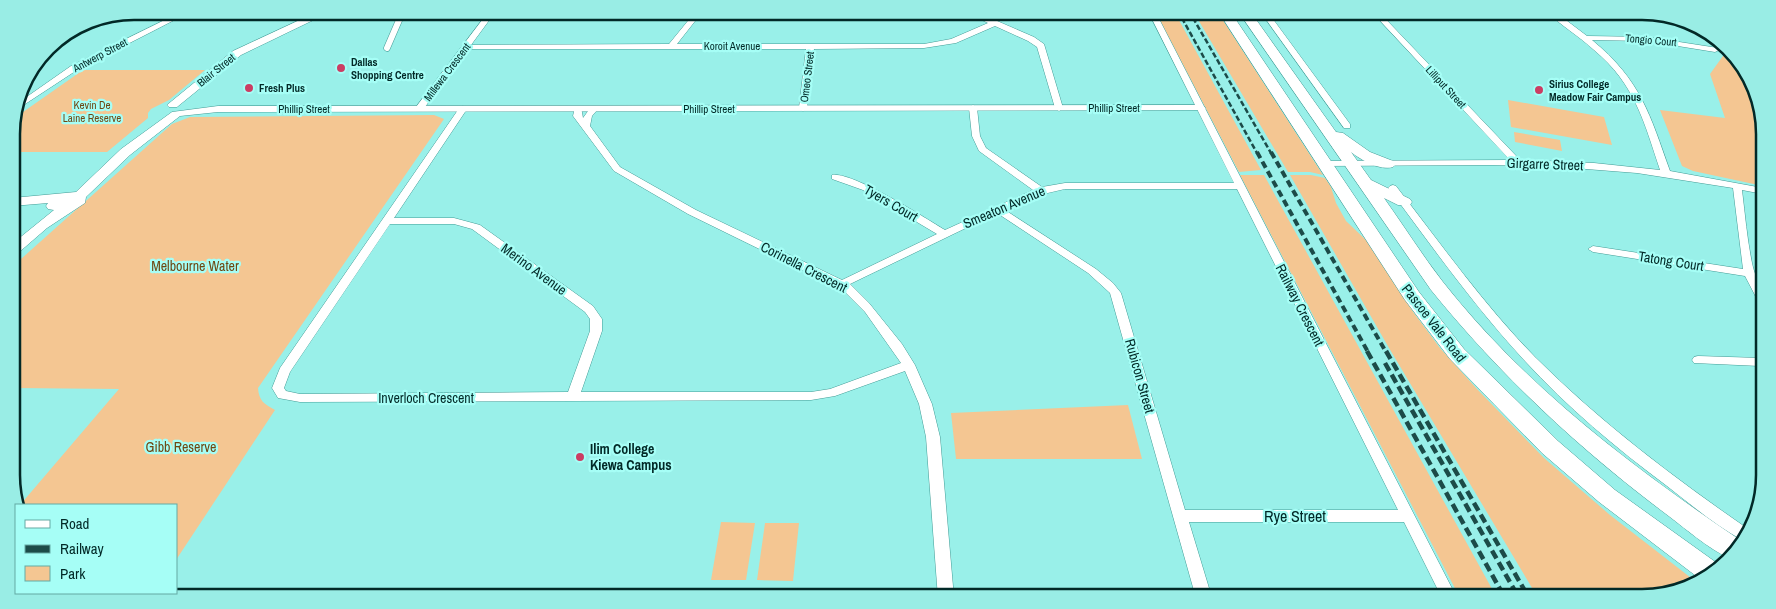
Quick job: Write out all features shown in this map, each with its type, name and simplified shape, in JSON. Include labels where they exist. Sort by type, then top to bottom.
[{"type":"main road","name":"Pascoe Vale Road","points":[[1230,20],[1433,326],[1487,386],[1550,447],[1607,496],[1706,569]]},
{"type":"main road","name":"Pascoe Vale Road","points":[[1250,20],[1437,286],[1469,326],[1502,362],[1582,437],[1686,517],[1730,547]]},
{"type":"main road","points":[[1325,126],[1365,155],[1388,164]]},
{"type":"main road","points":[[1365,183],[1404,202]]},
{"type":"street","name":"Antwerp Street","points":[[25,102],[74,68],[170,20]]},
{"type":"street","name":"Blair Street","points":[[20,243],[42,225],[63,202],[93,181],[149,131],[181,108],[233,62],[263,42],[308,20]]},
{"type":"street","points":[[387,48],[399,20]]},
{"type":"street","name":"Millewa Crescent","points":[[420,109],[486,20]]},
{"type":"street","points":[[672,46],[693,20]]},
{"type":"street","points":[[988,20],[1031,39],[1041,46],[1059,108]]},
{"type":"street","name":"Railway Crescent","points":[[1156,20],[1446,589]]},
{"type":"street","points":[[1269,20],[1347,126]]},
{"type":"street","name":"Lilliput Street","points":[[1383,20],[1518,163]]},
{"type":"street","points":[[1561,20],[1586,38],[1621,72],[1638,96],[1666,173]]},
{"type":"street","name":"Koroit Avenue","points":[[466,47],[931,46],[953,41],[995,23]]},
{"type":"street","name":"Tongio Court","points":[[1586,38],[1648,38],[1715,50]]},
{"type":"street","name":"Omeo Street","points":[[803,108],[810,46]]},
{"type":"street","points":[[1308,101],[1325,97]]},
{"type":"street","name":"Phillip Street","points":[[162,114],[181,108],[1200,108]]},
{"type":"street","points":[[973,108],[976,136],[982,149],[1040,190]]},
{"type":"street","name":"Inverloch Crescent","points":[[463,109],[284,371],[278,384],[279,392],[290,397],[300,398],[820,396],[910,365]]},
{"type":"street","name":"Corinella Crescent","points":[[578,109],[577,116],[617,169],[692,212],[842,284],[858,296],[900,347],[910,365],[925,402],[933,437],[945,589]]},
{"type":"street","points":[[586,126],[588,116],[594,109]]},
{"type":"street","name":"Blair Street","points":[[149,131],[162,114]]},
{"type":"street","name":"Girgarre Street","points":[[1325,164],[1518,163],[1593,166],[1666,173],[1756,189]]},
{"type":"street","name":"Tyers Court","points":[[835,178],[866,188],[945,234]]},
{"type":"street","points":[[1737,185],[1749,273],[1756,286]]},
{"type":"street","name":"Smeaton Avenue","points":[[842,284],[1040,190],[1065,186],[1240,186]]},
{"type":"street","points":[[1393,188],[1438,249],[1503,329],[1556,384],[1584,410],[1662,474],[1741,532]]},
{"type":"street","points":[[20,202],[63,202]]},
{"type":"street","name":"Rubicon Street","points":[[997,209],[1097,275],[1115,293],[1201,589]]},
{"type":"street","name":"Merino Avenue","points":[[387,222],[454,221],[476,227],[589,309],[596,319],[596,331],[573,397]]},
{"type":"street","name":"Tatong Court","points":[[1593,249],[1749,273]]},
{"type":"street","points":[[1698,360],[1756,362]]},
{"type":"street","name":"Rye Street","points":[[1180,516],[1409,516]]},
{"type":"green space","points":[[1160,20],[1179,20],[1261,170],[1239,172]]},
{"type":"green space","points":[[1198,20],[1223,20],[1323,175],[1310,172],[1288,172]]},
{"type":"green space","points":[[1724,54],[1741,77],[1747,90],[1756,126],[1756,184],[1693,171],[1682,166],[1660,110],[1725,118],[1710,74]]},
{"type":"green space","name":"Kevin De Laine Reserve","points":[[83,70],[205,70],[169,100],[151,109],[148,113],[148,118],[107,152],[20,152],[20,126],[22,112]]},
{"type":"green space","points":[[1508,100],[1604,117],[1612,145],[1511,127]]},
{"type":"green space","name":"Melbourne Water","points":[[434,115],[444,119],[258,388],[263,402],[275,410],[178,557],[178,504],[24,504],[23,501],[119,389],[20,388],[20,260],[172,124],[190,117]]},
{"type":"green space","points":[[1514,132],[1560,140],[1562,151],[1515,142]]},
{"type":"green space","points":[[1240,175],[1264,175],[1492,589],[1455,589]]},
{"type":"green space","points":[[1290,175],[1311,175],[1325,178],[1346,221],[1366,240],[1414,313],[1440,348],[1477,389],[1544,458],[1610,515],[1691,578],[1672,585],[1650,589],[1533,589],[1389,348]]},
{"type":"green space","points":[[1128,405],[1142,459],[956,459],[951,413]]},
{"type":"green space","points":[[721,522],[755,523],[746,580],[711,580]]},
{"type":"green space","points":[[765,523],[799,523],[793,581],[757,580]]},
{"type":"railway","points":[[1183,20],[1257,153]]},
{"type":"railway","points":[[1194,20],[1271,153]]},
{"type":"railway","points":[[1257,152],[1368,352]]},
{"type":"railway","points":[[1271,152],[1386,352]]},
{"type":"railway","points":[[1367,351],[1500,589]]},
{"type":"railway","points":[[1386,351],[1524,589]]},
{"type":"railway","points":[[1385,363],[1514,589]]},
{"type":"place","name":"Dallas Shopping Centre","points":[[341,68]]},
{"type":"place","name":"Fresh Plus","points":[[249,88]]},
{"type":"place","name":"Sirius College Meadow Fair Campus","points":[[1539,90]]},
{"type":"place","name":"Ilim College Kiewa Campus","points":[[580,457]]},
{"type":"park label","name":"Gibb Reserve","points":[[181,447]]}]
